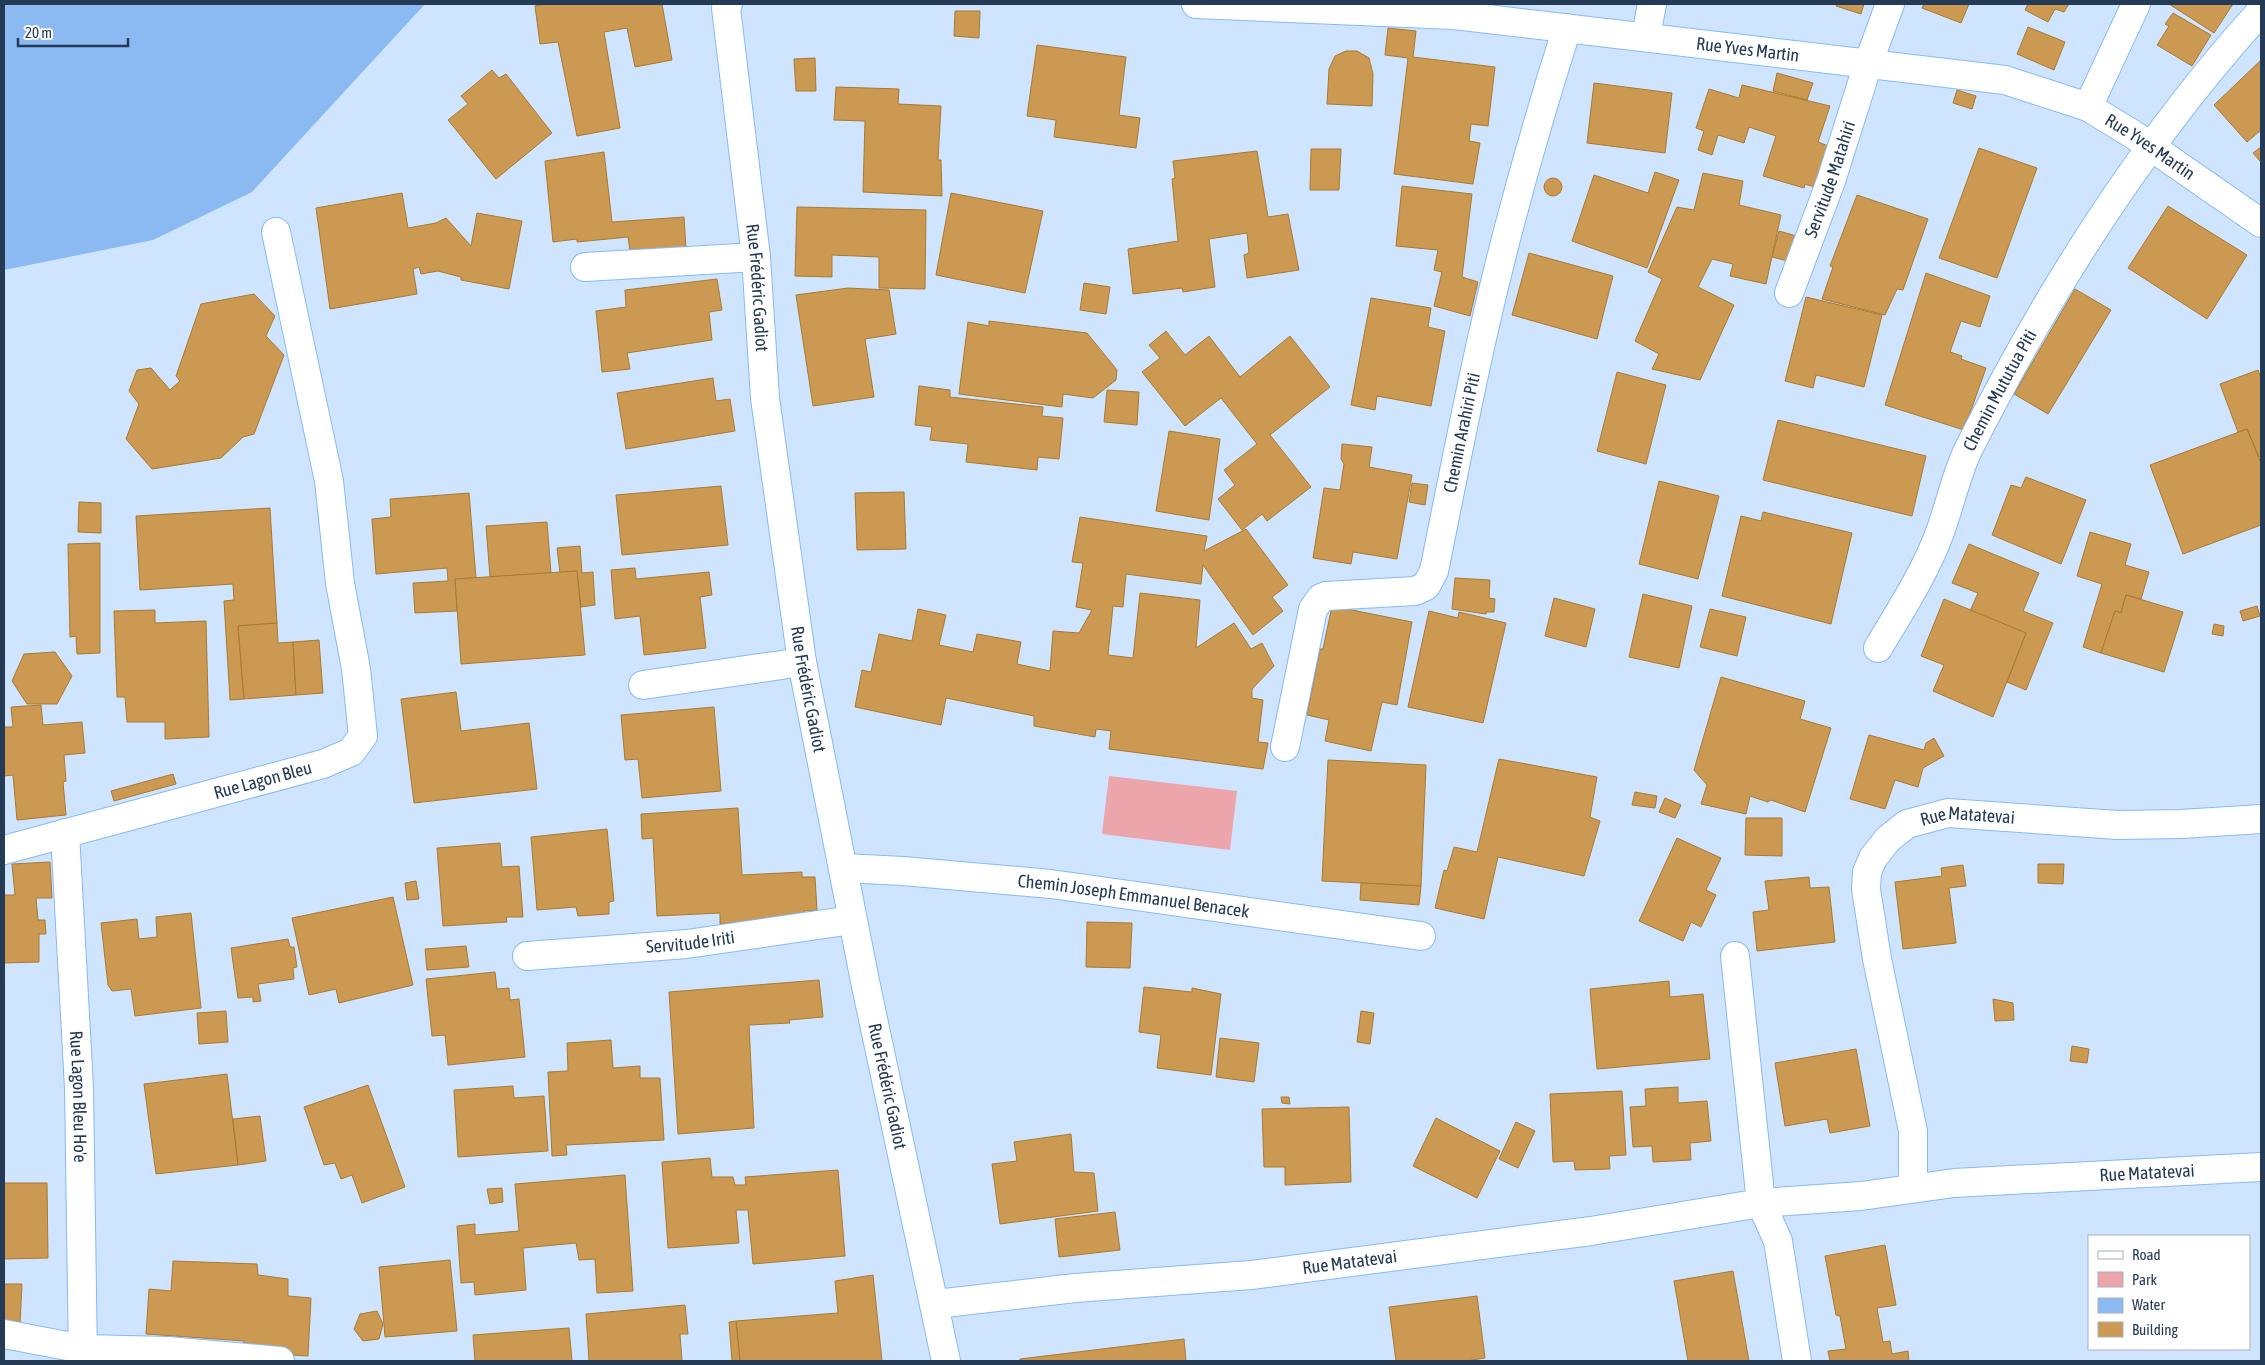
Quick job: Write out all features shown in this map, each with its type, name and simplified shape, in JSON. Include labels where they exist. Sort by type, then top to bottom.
[{"type":"street","name":"Rue Yves Martin","points":[[1196,4],[1454,15],[1527,13],[1567,28],[2005,80],[2088,107],[2134,135],[2261,223]]},
{"type":"street","points":[[1646,36],[1652,4]]},
{"type":"street","name":"Servitude Matahiri","points":[[1789,293],[1831,181],[1868,64],[1890,4]]},
{"type":"street","points":[[2088,107],[2136,4]]},
{"type":"street","name":"Rue Frédéric Gadiot","points":[[727,6],[756,257],[765,398],[802,662],[824,783],[844,868],[852,920],[897,1133],[936,1304],[946,1361]]},
{"type":"street","name":"Chemin Mututua Piti","points":[[1878,648],[1908,598],[1940,534],[1967,453],[1996,395],[2064,276],[2150,147],[2215,62],[2261,11]]},
{"type":"street","name":"Chemin Arahiri Piti","points":[[1285,748],[1313,609],[1320,600],[1326,596],[1415,591],[1426,586],[1434,571],[1504,244],[1536,125],[1567,28]]},
{"type":"street","name":"Rue Lagon Bleu","points":[[4,850],[323,764],[352,752],[360,742],[364,728],[340,583],[329,481],[276,232]]},
{"type":"street","points":[[585,267],[756,257]]},
{"type":"street","points":[[643,685],[802,662]]},
{"type":"street","name":"Rue Matatevai","points":[[1913,1187],[1913,1132],[1877,958],[1866,889],[1867,872],[1873,858],[1888,839],[1907,824],[1948,813],[2118,824],[2181,824],[2261,819]]},
{"type":"street","name":"Rue Lagon Bleu Ho'e","points":[[66,833],[79,1088],[83,1355]]},
{"type":"street","name":"Chemin Joseph Emmanuel Benacek","points":[[844,868],[903,870],[1050,884],[1421,936]]},
{"type":"street","name":"Servitude Iriti","points":[[527,956],[687,944],[852,920]]},
{"type":"street","points":[[1735,956],[1761,1203],[1778,1242],[1797,1361]]},
{"type":"street","name":"Rue Matatevai","points":[[936,1304],[1075,1288],[1251,1275],[1591,1231],[1761,1203],[1861,1196],[1913,1187],[2007,1180],[2261,1167]]},
{"type":"street","points":[[4,1334],[83,1355],[168,1351],[280,1361]]},
{"type":"green space","points":[[1109,776],[1237,791],[1230,850],[1102,834]]},
{"type":"water","points":[[4,4],[425,4],[252,192],[153,240],[4,270]]},
{"type":"building","points":[[547,4],[662,4],[672,60],[635,67],[627,28],[604,32],[620,128],[577,136],[558,42],[540,44],[535,6]]},
{"type":"building","points":[[1837,4],[1864,4],[1861,14],[1836,6]]},
{"type":"building","points":[[1924,4],[1969,4],[1961,23],[1922,8]]},
{"type":"building","points":[[2028,4],[2069,4],[2064,12],[2055,9],[2048,22],[2025,10]]},
{"type":"building","points":[[2169,4],[2233,4],[2214,33]]},
{"type":"building","points":[[955,11],[980,11],[979,38],[954,36]]},
{"type":"building","points":[[2173,13],[2211,35],[2192,66],[2157,45],[2169,26],[2165,24]]},
{"type":"building","points":[[2028,27],[2065,42],[2054,70],[2017,54]]},
{"type":"building","points":[[1388,28],[1416,31],[1413,57],[1495,67],[1488,126],[1471,124],[1469,141],[1480,143],[1473,184],[1394,174],[1408,58],[1385,55]]},
{"type":"building","points":[[1037,45],[1126,57],[1119,115],[1140,118],[1136,148],[1054,137],[1056,120],[1027,116]]},
{"type":"building","points":[[1346,51],[1357,51],[1369,58],[1373,74],[1372,106],[1327,104],[1329,69],[1335,56]]},
{"type":"building","points":[[815,58],[816,91],[796,91],[794,59]]},
{"type":"building","points":[[2261,60],[2261,130],[2247,142],[2214,105]]},
{"type":"building","points":[[492,70],[499,78],[506,74],[552,133],[496,179],[448,120],[468,104],[461,96]]},
{"type":"building","points":[[1777,73],[1813,83],[1807,100],[1773,91]]},
{"type":"building","points":[[1594,83],[1672,93],[1665,153],[1587,143]]},
{"type":"building","points":[[1742,85],[1830,106],[1818,142],[1831,147],[1818,188],[1805,184],[1804,188],[1763,176],[1776,136],[1749,127],[1744,143],[1718,135],[1712,155],[1698,150],[1704,131],[1696,128],[1709,89],[1739,98]]},
{"type":"building","points":[[836,87],[899,89],[898,104],[941,106],[938,160],[941,160],[942,196],[863,192],[865,121],[834,120]]},
{"type":"building","points":[[1957,90],[1976,96],[1972,109],[1953,103]]},
{"type":"building","points":[[2261,147],[2261,162],[2253,153]]},
{"type":"building","points":[[1979,148],[2037,168],[1997,278],[1939,258]]},
{"type":"building","points":[[1311,149],[1341,149],[1339,190],[1310,190]]},
{"type":"building","points":[[1257,151],[1268,217],[1288,214],[1299,270],[1247,278],[1244,255],[1249,253],[1247,233],[1209,239],[1215,287],[1183,292],[1182,288],[1133,294],[1128,249],[1178,241],[1172,179],[1175,178],[1173,161]]},
{"type":"building","points":[[604,152],[612,222],[684,217],[686,249],[630,251],[628,237],[577,242],[577,239],[553,242],[545,161]]},
{"type":"building","points":[[1655,172],[1679,180],[1647,268],[1572,241],[1594,175],[1648,193]]},
{"type":"building","points":[[1703,173],[1743,181],[1739,205],[1781,215],[1766,284],[1730,276],[1733,264],[1712,259],[1698,287],[1734,305],[1700,380],[1652,369],[1659,354],[1635,341],[1662,279],[1648,272],[1677,207],[1694,210]]},
{"type":"building","points":[[1553,178],[1559,181],[1562,187],[1559,193],[1553,196],[1547,193],[1544,187],[1547,181]]},
{"type":"building","points":[[1402,186],[1472,194],[1462,277],[1478,282],[1470,316],[1434,306],[1442,272],[1434,270],[1438,250],[1396,246]]},
{"type":"building","points":[[402,193],[408,228],[436,223],[446,218],[471,246],[477,213],[522,221],[509,289],[461,280],[461,277],[438,271],[421,274],[419,267],[413,269],[417,294],[330,309],[316,208]]},
{"type":"building","points":[[951,193],[1043,211],[1025,293],[936,275]]},
{"type":"building","points":[[1857,195],[1928,219],[1903,290],[1897,289],[1885,315],[1822,299],[1833,267],[1830,266]]},
{"type":"building","points":[[2168,206],[2247,255],[2207,319],[2128,268]]},
{"type":"building","points":[[797,207],[926,210],[925,289],[879,288],[879,257],[832,255],[832,277],[795,276]]},
{"type":"building","points":[[1779,231],[1800,237],[1792,262],[1772,257]]},
{"type":"building","points":[[1529,253],[1613,276],[1597,339],[1512,315]]},
{"type":"building","points":[[1926,273],[1990,296],[1980,327],[1961,321],[1950,352],[1962,356],[1961,359],[1986,368],[1964,430],[1885,405]]},
{"type":"building","points":[[717,279],[722,310],[709,312],[712,340],[627,353],[630,369],[602,372],[596,311],[626,307],[625,290]]},
{"type":"building","points":[[1084,283],[1110,287],[1106,314],[1080,310]]},
{"type":"building","points":[[848,288],[889,290],[896,334],[865,339],[874,397],[813,406],[796,295]]},
{"type":"building","points":[[2075,289],[2111,310],[2048,414],[2014,394]]},
{"type":"building","points":[[254,294],[275,316],[266,336],[284,355],[254,434],[243,437],[221,458],[152,469],[126,439],[139,404],[129,391],[137,370],[151,368],[170,390],[180,381],[176,376],[201,304]]},
{"type":"building","points":[[1806,297],[1882,315],[1864,387],[1816,375],[1813,388],[1785,381]]},
{"type":"building","points":[[1371,298],[1431,308],[1428,327],[1445,331],[1431,406],[1377,396],[1375,410],[1351,405]]},
{"type":"building","points":[[989,321],[1087,333],[1117,370],[1116,380],[1093,398],[1063,394],[1062,407],[959,394],[968,322],[989,326]]},
{"type":"building","points":[[1166,331],[1185,355],[1209,336],[1240,377],[1290,336],[1330,387],[1270,435],[1311,487],[1267,521],[1262,514],[1242,530],[1218,499],[1235,485],[1224,470],[1257,444],[1221,398],[1185,426],[1142,372],[1160,358],[1149,345]]},
{"type":"building","points":[[2258,370],[2261,378],[2261,456],[2259,457],[2247,429],[2238,432],[2220,384]]},
{"type":"building","points":[[1617,372],[1666,385],[1646,464],[1597,451]]},
{"type":"building","points":[[713,378],[716,401],[730,399],[735,431],[626,449],[617,393]]},
{"type":"building","points":[[919,386],[950,390],[950,397],[1043,407],[1042,416],[1063,418],[1059,459],[1038,457],[1037,470],[966,462],[968,444],[930,440],[932,427],[915,425]]},
{"type":"building","points":[[1107,390],[1139,392],[1137,425],[1104,422]]},
{"type":"building","points":[[1778,420],[1926,456],[1912,516],[1763,480]]},
{"type":"building","points":[[2247,429],[2261,463],[2261,525],[2183,554],[2150,465]]},
{"type":"building","points":[[1169,431],[1220,439],[1209,520],[1156,511]]},
{"type":"building","points":[[1342,444],[1372,447],[1369,467],[1412,475],[1397,559],[1353,552],[1351,564],[1313,558],[1324,488],[1340,490],[1344,464],[1341,459]]},
{"type":"building","points":[[2026,477],[2086,500],[2061,564],[1992,535],[2011,485],[2021,488]]},
{"type":"building","points":[[1659,481],[1719,496],[1698,579],[1639,564]]},
{"type":"building","points":[[1412,483],[1428,485],[1425,505],[1409,502]]},
{"type":"building","points":[[721,486],[728,545],[622,555],[616,495]]},
{"type":"building","points":[[904,492],[906,549],[857,550],[855,493]]},
{"type":"building","points":[[469,493],[476,578],[455,579],[457,611],[415,613],[413,583],[448,581],[447,568],[376,574],[372,519],[391,517],[390,499]]},
{"type":"building","points":[[79,502],[101,503],[101,533],[78,532]]},
{"type":"building","points":[[270,508],[277,623],[238,626],[244,699],[230,700],[224,601],[234,600],[233,584],[140,590],[136,516]]},
{"type":"building","points":[[1763,512],[1852,533],[1831,624],[1722,596],[1741,516],[1761,521]]},
{"type":"building","points":[[1080,517],[1207,536],[1204,551],[1246,529],[1288,585],[1272,597],[1283,611],[1253,635],[1203,565],[1201,584],[1126,574],[1123,607],[1113,606],[1108,655],[1133,658],[1140,593],[1200,600],[1196,648],[1234,623],[1251,649],[1262,643],[1274,666],[1252,689],[1252,698],[1263,700],[1258,742],[1268,743],[1263,769],[1109,749],[1111,731],[1096,729],[1095,737],[1034,726],[1034,716],[946,698],[941,725],[855,707],[862,670],[871,672],[879,634],[912,641],[918,609],[946,615],[939,645],[973,652],[977,634],[1021,642],[1017,664],[1050,671],[1053,631],[1079,633],[1092,610],[1076,607],[1083,563],[1072,562]]},
{"type":"building","points":[[547,522],[551,573],[490,577],[486,526]]},
{"type":"building","points":[[2090,532],[2131,544],[2125,565],[2149,572],[2141,599],[2126,595],[2121,613],[2115,611],[2101,653],[2083,647],[2102,584],[2077,576]]},
{"type":"building","points":[[100,543],[100,653],[77,654],[76,636],[70,637],[68,544]]},
{"type":"building","points":[[1969,544],[2039,573],[2023,611],[2053,623],[2026,690],[2007,682],[2026,633],[1970,611],[1978,593],[1952,583]]},
{"type":"building","points":[[580,546],[582,573],[593,572],[595,605],[581,607],[577,571],[560,573],[557,548]]},
{"type":"building","points":[[635,568],[636,579],[709,572],[712,595],[700,597],[706,648],[644,655],[640,616],[615,619],[611,570]]},
{"type":"building","points":[[577,571],[585,655],[461,664],[455,579]]},
{"type":"building","points":[[1455,578],[1490,580],[1489,598],[1495,599],[1494,612],[1486,612],[1486,614],[1452,609]]},
{"type":"building","points":[[1643,594],[1692,606],[1679,668],[1629,657]]},
{"type":"building","points":[[2126,595],[2183,612],[2164,672],[2101,653],[2115,611],[2121,613]]},
{"type":"building","points":[[1554,598],[1595,609],[1586,647],[1545,636]]},
{"type":"building","points":[[1944,599],[2026,633],[1993,717],[1933,691],[1944,665],[1921,656]]},
{"type":"building","points":[[1332,606],[1412,622],[1397,705],[1382,702],[1371,751],[1325,741],[1329,720],[1307,715],[1320,649],[1323,649]]},
{"type":"building","points":[[2257,606],[2260,616],[2243,621],[2240,611]]},
{"type":"building","points":[[1710,609],[1746,617],[1737,656],[1700,647]]},
{"type":"building","points":[[155,610],[155,623],[206,621],[209,737],[165,739],[165,722],[127,722],[125,697],[117,697],[114,611]]},
{"type":"building","points":[[1429,611],[1458,618],[1459,612],[1506,623],[1483,723],[1408,707]]},
{"type":"building","points":[[277,623],[278,643],[293,642],[296,695],[244,699],[238,626]]},
{"type":"building","points":[[2214,624],[2224,626],[2223,636],[2212,634]]},
{"type":"building","points":[[319,640],[323,693],[296,695],[293,642]]},
{"type":"building","points":[[55,652],[72,676],[57,704],[27,704],[12,681],[24,654]]},
{"type":"building","points":[[1721,677],[1805,701],[1800,719],[1831,728],[1805,812],[1771,800],[1768,802],[1750,796],[1746,814],[1701,804],[1707,785],[1694,770]]},
{"type":"building","points":[[456,692],[461,731],[529,723],[537,789],[414,803],[401,699]]},
{"type":"building","points":[[41,705],[43,725],[82,722],[85,753],[64,755],[66,781],[63,782],[66,815],[17,820],[13,775],[4,776],[4,727],[13,727],[11,707]]},
{"type":"building","points":[[714,707],[721,791],[642,798],[638,759],[625,760],[621,715]]},
{"type":"building","points":[[1869,735],[1924,750],[1926,743],[1934,738],[1944,756],[1923,768],[1918,787],[1895,780],[1885,809],[1850,799]]},
{"type":"building","points":[[1499,759],[1597,777],[1590,817],[1600,821],[1584,876],[1498,857],[1484,919],[1435,908],[1444,870],[1447,871],[1454,847],[1477,852]]},
{"type":"building","points":[[1328,760],[1426,765],[1421,886],[1322,881]]},
{"type":"building","points":[[173,774],[176,784],[114,801],[111,791]]},
{"type":"building","points":[[1635,792],[1657,796],[1655,808],[1632,805]]},
{"type":"building","points":[[1665,798],[1681,805],[1675,818],[1659,812]]},
{"type":"building","points":[[738,808],[742,875],[802,872],[802,877],[815,877],[817,910],[804,911],[805,918],[720,924],[720,913],[657,916],[653,838],[642,839],[641,814]]},
{"type":"building","points":[[1746,818],[1782,818],[1782,856],[1745,855]]},
{"type":"building","points":[[607,829],[614,901],[609,902],[609,914],[578,916],[576,907],[537,910],[531,837]]},
{"type":"building","points":[[1677,838],[1721,858],[1706,890],[1716,895],[1701,927],[1691,922],[1683,941],[1639,921]]},
{"type":"building","points":[[500,843],[502,867],[519,866],[523,917],[506,917],[507,922],[443,926],[437,848]]},
{"type":"building","points":[[50,862],[52,898],[36,898],[38,920],[45,920],[46,934],[39,934],[39,962],[4,963],[4,895],[15,895],[12,864]]},
{"type":"building","points":[[2038,864],[2064,864],[2063,884],[2038,883]]},
{"type":"building","points":[[1963,865],[1966,886],[1949,888],[1956,943],[1903,949],[1895,882],[1942,876],[1941,868]]},
{"type":"building","points":[[1809,877],[1810,888],[1829,887],[1835,942],[1757,951],[1753,912],[1769,910],[1765,881]]},
{"type":"building","points":[[416,881],[419,899],[407,900],[405,883]]},
{"type":"building","points":[[1361,883],[1421,886],[1419,905],[1360,900]]},
{"type":"building","points":[[393,897],[413,985],[339,1003],[336,989],[309,995],[292,918]]},
{"type":"building","points":[[191,913],[201,1008],[135,1016],[131,989],[112,991],[108,985],[101,923],[137,919],[139,939],[157,937],[156,917]]},
{"type":"building","points":[[1087,922],[1132,923],[1130,968],[1086,967]]},
{"type":"building","points":[[288,939],[290,947],[294,947],[297,967],[293,968],[294,979],[258,984],[261,1001],[253,1002],[253,997],[238,998],[231,948]]},
{"type":"building","points":[[466,946],[469,967],[427,970],[425,949]]},
{"type":"building","points":[[495,972],[497,989],[509,988],[510,1000],[519,999],[525,1057],[448,1065],[445,1035],[432,1036],[426,979]]},
{"type":"building","points":[[819,980],[823,1017],[789,1020],[790,1023],[749,1025],[754,1128],[678,1134],[669,992]]},
{"type":"building","points":[[1669,981],[1670,997],[1703,994],[1710,1059],[1597,1069],[1590,989]]},
{"type":"building","points":[[1144,987],[1192,992],[1192,988],[1221,994],[1211,1075],[1157,1068],[1161,1035],[1139,1032]]},
{"type":"building","points":[[1993,999],[2013,1003],[2014,1020],[1995,1021]]},
{"type":"building","points":[[226,1011],[228,1042],[199,1044],[197,1013]]},
{"type":"building","points":[[1361,1011],[1374,1013],[1370,1044],[1357,1042]]},
{"type":"building","points":[[1220,1038],[1259,1043],[1254,1082],[1216,1077]]},
{"type":"building","points":[[611,1040],[613,1068],[640,1066],[640,1078],[660,1078],[664,1140],[566,1145],[567,1155],[552,1156],[548,1072],[568,1071],[567,1043]]},
{"type":"building","points":[[2072,1046],[2089,1049],[2087,1063],[2070,1061]]},
{"type":"building","points":[[1856,1049],[1870,1126],[1830,1133],[1827,1119],[1785,1126],[1775,1063]]},
{"type":"building","points":[[227,1074],[238,1165],[156,1174],[144,1084]]},
{"type":"building","points":[[368,1085],[405,1187],[362,1203],[352,1175],[341,1179],[335,1163],[324,1165],[304,1107]]},
{"type":"building","points":[[513,1086],[514,1098],[544,1096],[548,1151],[458,1157],[454,1090]]},
{"type":"building","points":[[1678,1087],[1678,1103],[1707,1101],[1711,1141],[1690,1143],[1691,1160],[1653,1162],[1652,1146],[1633,1147],[1630,1107],[1646,1106],[1645,1089]]},
{"type":"building","points":[[1622,1091],[1626,1155],[1609,1156],[1610,1169],[1575,1170],[1574,1161],[1553,1162],[1550,1094]]},
{"type":"building","points":[[1281,1097],[1289,1097],[1290,1104],[1282,1103]]},
{"type":"building","points":[[1349,1107],[1351,1182],[1285,1185],[1285,1167],[1264,1167],[1262,1109]]},
{"type":"building","points":[[260,1116],[266,1161],[238,1165],[233,1119]]},
{"type":"building","points":[[1436,1118],[1500,1151],[1477,1198],[1413,1166]]},
{"type":"building","points":[[1516,1122],[1535,1131],[1518,1168],[1499,1159]]},
{"type":"building","points":[[1071,1134],[1074,1172],[1094,1173],[1098,1211],[1000,1224],[992,1164],[1017,1161],[1014,1142]]},
{"type":"building","points":[[710,1158],[712,1177],[733,1177],[735,1185],[746,1185],[745,1177],[838,1170],[845,1256],[753,1264],[748,1210],[736,1210],[739,1243],[668,1248],[662,1162]]},
{"type":"building","points":[[625,1175],[633,1291],[597,1293],[595,1259],[579,1260],[576,1243],[523,1248],[526,1290],[475,1295],[474,1282],[461,1283],[457,1226],[475,1224],[475,1235],[519,1231],[515,1184]]},
{"type":"building","points":[[4,1183],[47,1183],[48,1258],[4,1259]]},
{"type":"building","points":[[502,1188],[503,1202],[490,1204],[487,1189]]},
{"type":"building","points":[[1115,1212],[1120,1250],[1059,1257],[1055,1219]]},
{"type":"building","points":[[1885,1245],[1896,1305],[1877,1308],[1883,1342],[1890,1341],[1892,1354],[1908,1351],[1909,1361],[1830,1361],[1828,1351],[1846,1349],[1840,1316],[1836,1315],[1825,1256]]},
{"type":"building","points":[[450,1260],[457,1331],[385,1337],[379,1267]]},
{"type":"building","points":[[173,1261],[257,1264],[258,1275],[288,1279],[288,1296],[311,1298],[308,1356],[243,1352],[244,1341],[146,1334],[149,1289],[171,1291]]},
{"type":"building","points":[[1733,1271],[1749,1361],[1688,1361],[1674,1281]]},
{"type":"building","points":[[873,1275],[882,1361],[740,1361],[736,1321],[838,1313],[835,1281]]},
{"type":"building","points":[[4,1284],[22,1284],[20,1325],[4,1324]]},
{"type":"building","points":[[1477,1296],[1485,1358],[1466,1361],[1396,1361],[1389,1307]]},
{"type":"building","points":[[685,1305],[688,1334],[680,1334],[682,1361],[589,1361],[586,1314]]},
{"type":"building","points":[[377,1311],[383,1324],[379,1339],[363,1341],[354,1329],[360,1314]]},
{"type":"building","points":[[736,1321],[740,1361],[732,1361],[729,1322]]},
{"type":"building","points":[[569,1328],[572,1361],[475,1361],[473,1335]]},
{"type":"building","points":[[1184,1339],[1186,1361],[1020,1361],[1020,1359]]}]
